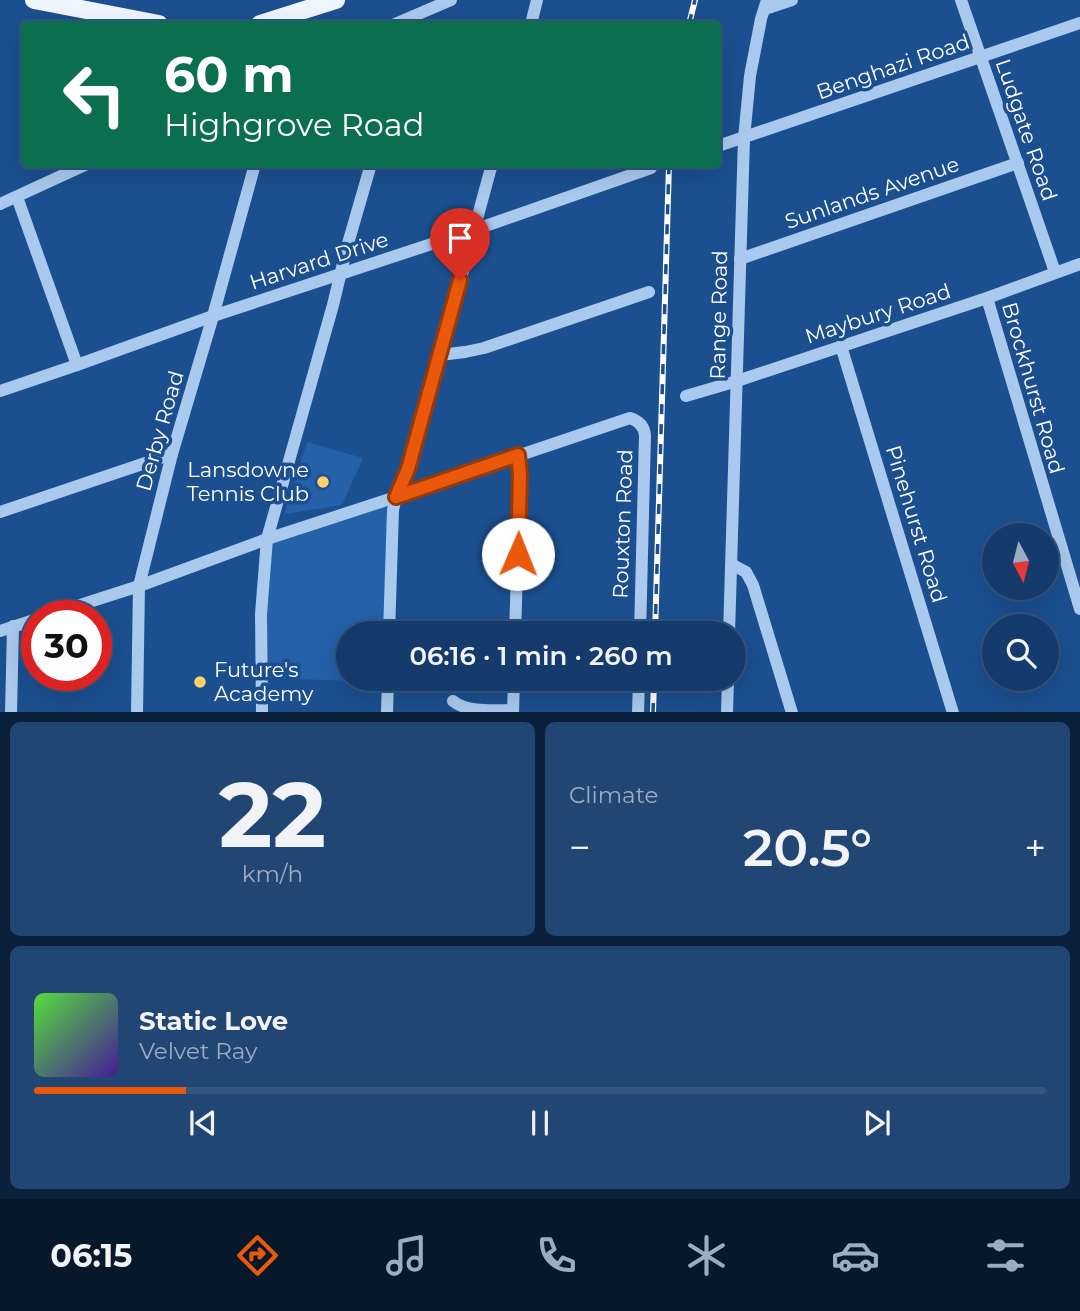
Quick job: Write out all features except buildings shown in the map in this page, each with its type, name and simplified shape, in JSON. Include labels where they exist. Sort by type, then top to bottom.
[{"type":"main road","points":[[34,0],[143,21]]},
{"type":"main road","points":[[281,21],[302,18],[337,0]]},
{"type":"street","points":[[408,21],[451,0]]},
{"type":"street","points":[[532,21],[537,0]]},
{"type":"street","points":[[766,5],[792,0]]},
{"type":"street","name":"Ludgate Road","points":[[961,0],[1055,272]]},
{"type":"street","name":"Range Road","points":[[729,621],[744,138],[750,76],[766,5]]},
{"type":"street","name":"Benghazi Road","points":[[721,145],[981,57],[1079,27]]},
{"type":"street","name":"Sunlands Avenue","points":[[740,259],[1018,163]]},
{"type":"street","points":[[0,204],[79,168]]},
{"type":"street","name":"Derby Road","points":[[136,712],[139,586],[172,454],[254,168]]},
{"type":"street","points":[[262,712],[261,614],[267,538],[370,168]]},
{"type":"street","points":[[389,621],[393,510],[408,469],[491,168]]},
{"type":"street","name":"Harvard Drive","points":[[0,391],[651,168]]},
{"type":"street","points":[[17,197],[77,365]]},
{"type":"street","name":"Maybury Road","points":[[686,396],[987,298],[1080,264]]},
{"type":"street","points":[[440,355],[484,348],[649,292]]},
{"type":"street","name":"Brockhurst Road","points":[[987,298],[1080,609]]},
{"type":"street","name":"Pinehurst Road","points":[[841,346],[953,712]]},
{"type":"street","name":"Rouxton Road","points":[[518,455],[624,419],[635,420],[643,428],[640,621]]},
{"type":"street","points":[[0,512],[172,454]]},
{"type":"street","points":[[96,600],[267,538],[518,455],[520,474],[515,621]]},
{"type":"street","points":[[731,564],[746,572],[753,585],[792,712]]},
{"type":"street","points":[[0,631],[21,624]]},
{"type":"street","points":[[11,712],[13,626]]},
{"type":"street","points":[[387,712],[388,691]]},
{"type":"street","points":[[453,701],[466,709],[513,711],[514,691]]},
{"type":"street","points":[[638,712],[639,691]]},
{"type":"street","points":[[726,712],[727,691]]},
{"type":"shaded area","name":"Lansdowne Tennis Club","points":[[307,442],[363,458],[342,505],[284,514]]},
{"type":"shaded area","points":[[396,497],[390,621],[336,621],[336,680],[260,678],[263,540]]},
{"type":"railway","points":[[690,21],[695,0]]},
{"type":"railway","points":[[655,621],[669,168]]},
{"type":"railway","points":[[653,712],[654,691]]},
{"type":"place","name":"Lansdowne Tennis Club","points":[[323,482]]},
{"type":"place","name":"Future's Academy","points":[[200,682]]},
{"type":"route","points":[[460,280],[408,469],[396,497],[518,455],[518,554]]}]
